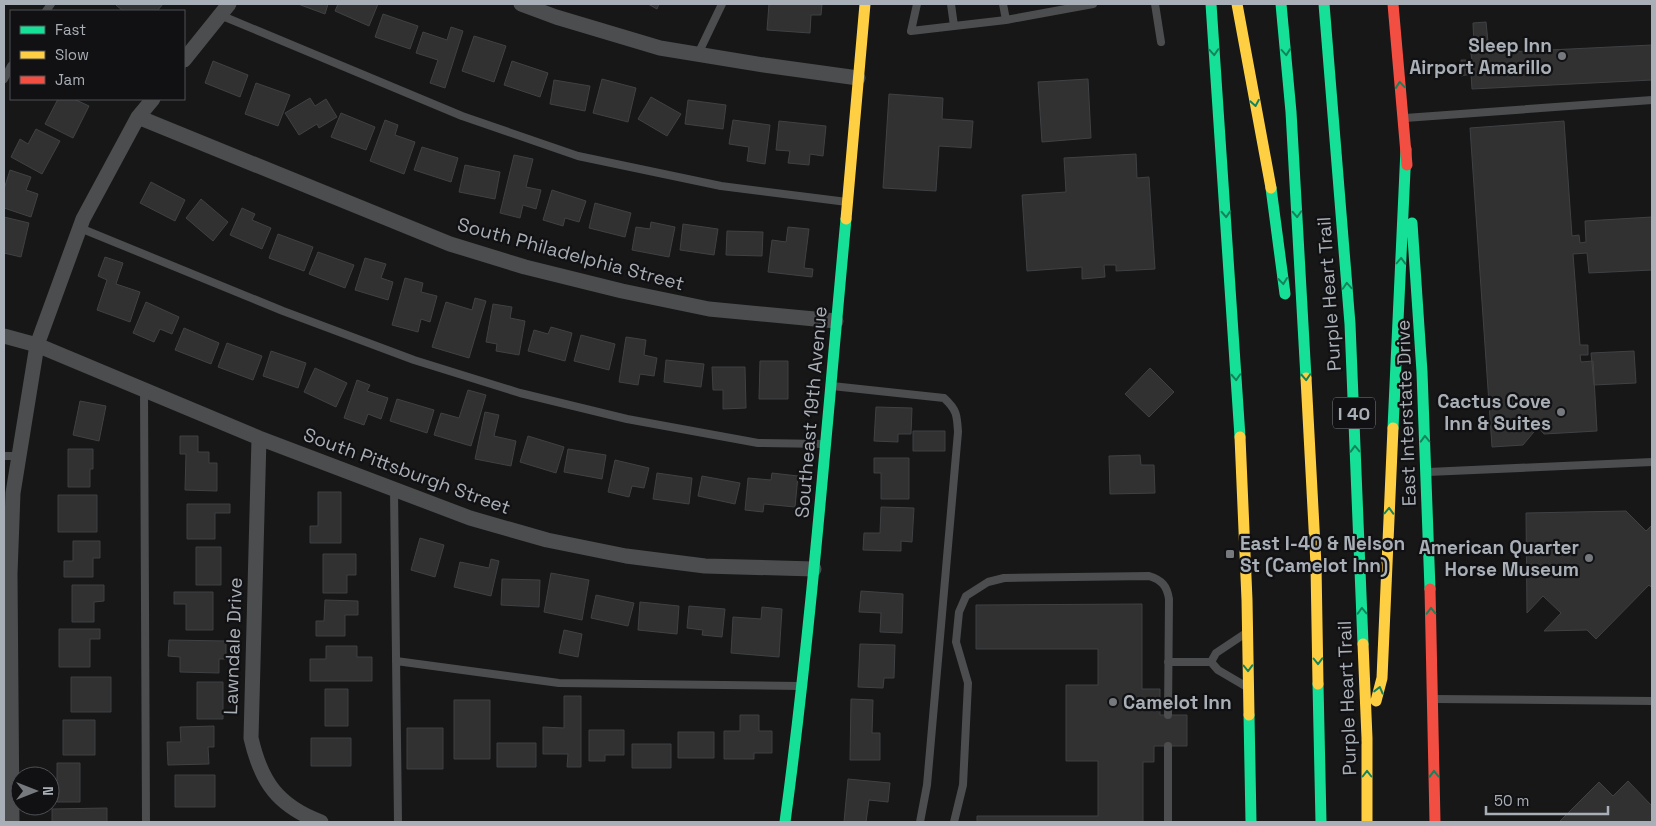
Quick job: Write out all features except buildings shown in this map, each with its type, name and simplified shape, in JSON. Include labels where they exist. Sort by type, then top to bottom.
[{"type":"main road","name":"Southeast 19th Avenue","points":[[785,822],[814,569],[865,4]]},
{"type":"main road","points":[[1211,4],[1239,425],[1247,632],[1251,822]]},
{"type":"main road","points":[[1237,4],[1275,208],[1286,304]]},
{"type":"main road","name":"Purple Heart Trail","points":[[1281,4],[1291,112],[1316,566],[1321,822]]},
{"type":"main road","name":"Purple Heart Trail","points":[[1324,4],[1350,324],[1367,738],[1367,822]]},
{"type":"main road","name":"East Interstate Drive","points":[[1393,4],[1420,320],[1433,699],[1435,822]]},
{"type":"main road","points":[[1367,738],[1382,678],[1406,149]]},
{"type":"main road","points":[[1301,517],[1316,566]]},
{"type":"street","points":[[520,4],[556,17],[660,48],[858,78]]},
{"type":"street","points":[[556,17],[564,4]]},
{"type":"street","points":[[185,59],[224,10]]},
{"type":"street","points":[[12,822],[7,574],[13,493],[11,456],[37,345],[83,218],[138,116],[151,100]]},
{"type":"street","name":"South Philadelphia Street","points":[[138,116],[450,244],[525,267],[622,291],[709,309],[836,321]]},
{"type":"street","name":"South Pittsburgh Street","points":[[4,336],[37,345],[259,438],[470,518],[538,537],[626,556],[705,566],[814,569]]},
{"type":"street","name":"Lawndale Drive","points":[[259,438],[251,738],[256,761],[268,783],[284,802],[304,816],[321,822]]},
{"type":"lane","points":[[698,54],[722,4]]},
{"type":"lane","points":[[917,4],[911,31],[1006,20],[1093,4]]},
{"type":"lane","points":[[951,4],[954,26]]},
{"type":"lane","points":[[1003,4],[1006,20]]},
{"type":"lane","points":[[1155,4],[1161,42]]},
{"type":"lane","points":[[224,10],[462,116],[578,156],[721,186],[847,202]]},
{"type":"lane","points":[[4,79],[10,68]]},
{"type":"lane","points":[[1403,118],[1652,100]]},
{"type":"lane","points":[[80,228],[282,311],[414,360],[520,393],[627,419],[758,443],[825,444]]},
{"type":"lane","points":[[830,386],[944,398],[954,408],[957,416],[958,432],[927,785],[920,822]]},
{"type":"lane","points":[[144,390],[146,822]]},
{"type":"lane","points":[[1426,472],[1652,462]]},
{"type":"lane","points":[[394,490],[398,822]]},
{"type":"lane","points":[[954,822],[963,785],[968,683],[956,642],[959,612],[966,596],[988,582],[1004,578],[1149,576],[1158,579],[1164,584],[1169,599],[1168,715]]},
{"type":"lane","points":[[1210,662],[1216,654],[1247,632]]},
{"type":"lane","points":[[396,662],[559,683],[802,686]]},
{"type":"lane","points":[[1168,662],[1210,662],[1218,670],[1248,687]]},
{"type":"lane","points":[[1433,699],[1652,701]]},
{"type":"lane","points":[[1168,746],[1168,822]]},
{"type":"traffic: fast","points":[[1211,4],[1240,437]]},
{"type":"traffic: fast","points":[[1281,4],[1291,112],[1306,378]]},
{"type":"traffic: fast","points":[[1324,4],[1350,324],[1363,644]]},
{"type":"traffic: fast","points":[[1393,428],[1406,149]]},
{"type":"traffic: fast","points":[[1271,188],[1285,294]]},
{"type":"traffic: fast","points":[[785,822],[795,747],[819,521],[846,219]]},
{"type":"traffic: fast","points":[[1412,223],[1422,372],[1430,589]]},
{"type":"traffic: fast","points":[[1318,684],[1321,822]]},
{"type":"traffic: fast","points":[[1249,715],[1251,822]]},
{"type":"traffic: slow","points":[[846,219],[865,4]]},
{"type":"traffic: slow","points":[[1237,4],[1271,188]]},
{"type":"traffic: slow","points":[[1306,378],[1316,565],[1318,684]]},
{"type":"traffic: slow","points":[[1376,701],[1382,678],[1393,428]]},
{"type":"traffic: slow","points":[[1240,437],[1247,600],[1249,715]]},
{"type":"traffic: slow","points":[[1363,644],[1367,738],[1367,822]]},
{"type":"traffic: jam","points":[[1393,4],[1407,165]]},
{"type":"traffic: jam","points":[[1430,589],[1435,822]]},
{"type":"place","name":"Sleep Inn Airport Amarillo","points":[[1562,56]]},
{"type":"place","name":"Cactus Cove Inn & Suites","points":[[1561,412]]},
{"type":"place","name":"East I-40 & Nelson St (Camelot Inn)","points":[[1230,554]]},
{"type":"place","name":"American Quarter Horse Museum","points":[[1589,558]]},
{"type":"place","name":"Camelot Inn","points":[[1113,702]]}]
